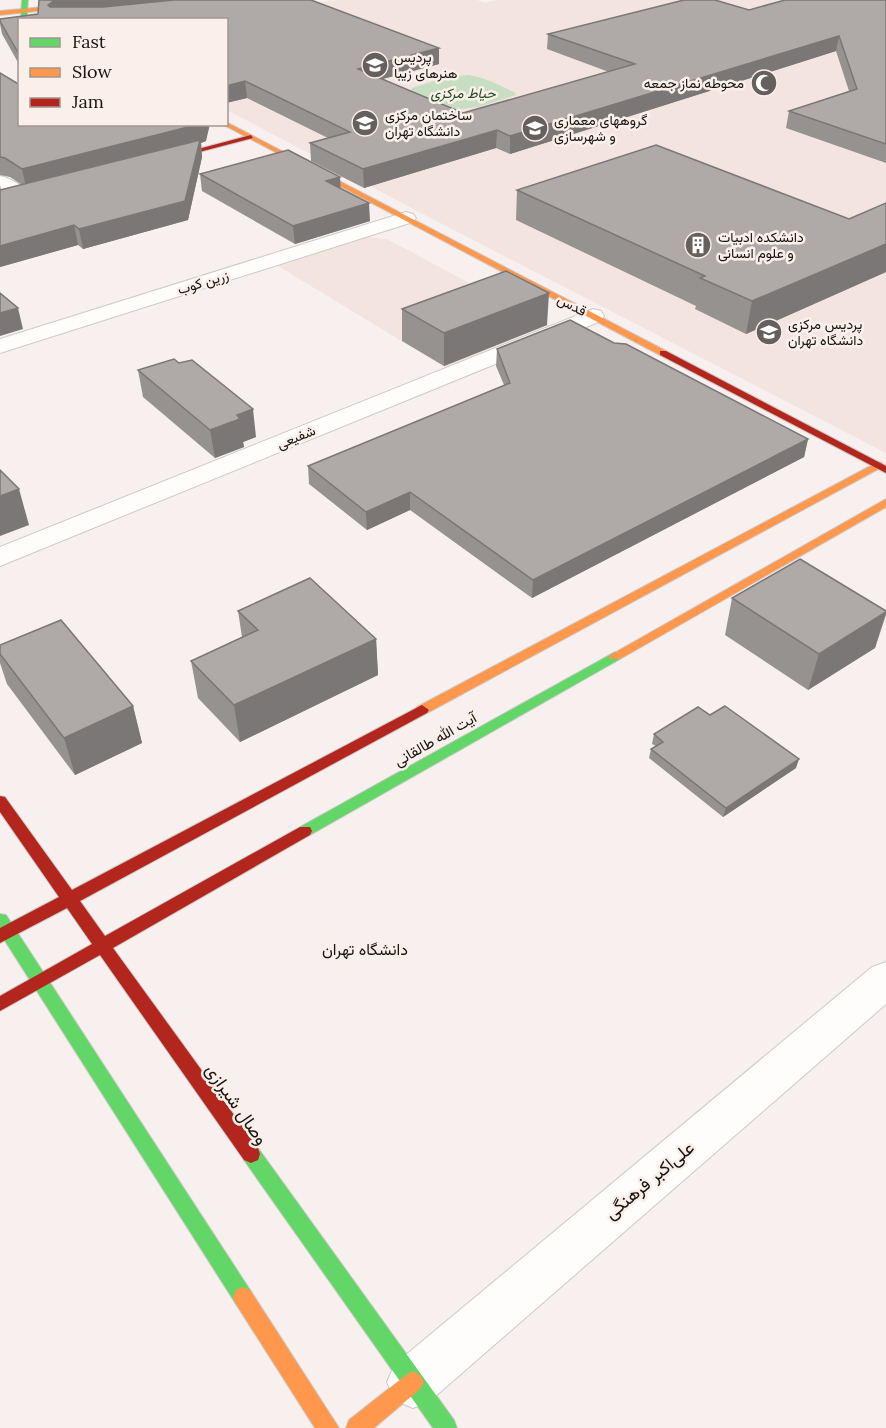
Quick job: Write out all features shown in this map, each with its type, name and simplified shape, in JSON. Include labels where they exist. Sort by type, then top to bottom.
[{"type":"main road","points":[[0,14],[141,6]]},
{"type":"main road","points":[[72,18],[141,6]]},
{"type":"main road","points":[[0,25],[24,14]]},
{"type":"main road","name":"قدس","points":[[228,125],[882,467]]},
{"type":"main road","points":[[143,165],[251,137]]},
{"type":"main road","points":[[0,202],[27,195]]},
{"type":"main road","name":"آیت الله طالقانی","points":[[3,929],[69,899],[882,467]]},
{"type":"main road","name":"آیت الله طالقانی","points":[[0,1004],[886,502]]},
{"type":"main road","name":"وصال شیرازی","points":[[0,801],[446,1428]]},
{"type":"main road","points":[[3,929],[40,981],[328,1428]]},
{"type":"main road","points":[[357,1428],[413,1382]]},
{"type":"street","points":[[0,181],[27,195]]},
{"type":"street","name":"زرین کوب","points":[[0,346],[406,218]]},
{"type":"street","name":"شفیعی","points":[[0,557],[593,316]]},
{"type":"street","name":"علی‌اکبر فرهنگی","points":[[413,1382],[886,979]]},
{"type":"shaded area","name":"پردیس مرکزی دانشگاه‌ تهران","points":[[338,0],[477,0],[485,3],[497,0],[886,0],[886,453],[417,211],[228,111],[228,18],[167,18]]},
{"type":"shaded area","points":[[367,237],[387,239],[550,326],[446,368],[278,266]]},
{"type":"green space","name":"حیاط مرکزی","points":[[468,75],[491,82],[516,95],[478,107],[455,110],[411,91],[412,88],[446,77]]},
{"type":"building","points":[[39,0],[55,0],[48,5],[50,7],[103,7],[174,0],[311,0],[439,48],[358,69],[463,113],[635,64],[548,34],[684,0],[715,0],[749,10],[785,0],[886,0],[886,144],[789,111],[857,89],[839,36],[510,136],[497,130],[363,169],[310,143],[350,132],[245,81],[228,85],[228,18],[18,18],[18,52],[0,19],[38,14]]},
{"type":"building","points":[[0,73],[18,84],[18,126],[192,126],[22,169],[0,157]]},
{"type":"building","points":[[200,140],[185,201],[79,229],[74,225],[0,246],[0,190]]},
{"type":"building","points":[[656,145],[849,219],[886,203],[886,244],[752,301],[700,278],[705,276],[517,190]]},
{"type":"building","points":[[288,150],[340,177],[326,181],[369,203],[293,226],[200,174]]},
{"type":"building","points":[[506,271],[549,293],[444,333],[402,309]]},
{"type":"building","points":[[0,293],[18,308],[0,313]]},
{"type":"building","points":[[570,320],[614,343],[626,344],[808,439],[533,580],[410,492],[366,512],[308,466],[510,383],[497,349]]},
{"type":"building","points":[[174,359],[179,363],[192,360],[253,409],[237,415],[240,419],[210,430],[138,370]]},
{"type":"building","points":[[0,470],[19,489],[0,496]]},
{"type":"building","points":[[800,559],[886,612],[819,654],[732,598]]},
{"type":"building","points":[[310,578],[376,639],[234,705],[191,661],[258,630],[238,611]]},
{"type":"building","points":[[61,620],[133,706],[64,738],[0,654],[0,645]]},
{"type":"building","points":[[725,706],[799,759],[726,808],[651,749],[663,742],[654,734],[698,707],[710,715]]},
{"type":"traffic: fast","points":[[25,0],[24,15],[26,18]]},
{"type":"traffic: fast","points":[[305,831],[615,656]]},
{"type":"traffic: fast","points":[[0,920],[243,1297]]},
{"type":"traffic: fast","points":[[251,1154],[446,1428]]},
{"type":"traffic: slow","points":[[0,13],[138,0]]},
{"type":"traffic: slow","points":[[228,125],[663,353]]},
{"type":"traffic: slow","points":[[422,710],[878,465]]},
{"type":"traffic: slow","points":[[615,656],[886,502]]},
{"type":"traffic: slow","points":[[243,1297],[328,1428]]},
{"type":"traffic: slow","points":[[357,1428],[413,1382]]},
{"type":"traffic: jam","points":[[157,161],[251,137]]},
{"type":"traffic: jam","points":[[663,353],[886,470]]},
{"type":"traffic: jam","points":[[0,936],[422,710]]},
{"type":"traffic: jam","points":[[0,801],[251,1154]]},
{"type":"traffic: jam","points":[[0,1004],[305,831]]},
{"type":"place","name":"پردیس هنرهای زیبا","points":[[375,65]]},
{"type":"place","name":"محوطه نماز جمعه","points":[[764,83]]},
{"type":"place","name":"ساختمان مرکزی دانشگاه تهران","points":[[365,123]]},
{"type":"place","name":"گروههای معماری و شهرسازی","points":[[535,128]]},
{"type":"place","name":"دانشکده ادبیات و علوم انسانی","points":[[698,245]]},
{"type":"place","name":"پردیس مرکزی دانشگاه‌ تهران","points":[[769,332]]},
{"type":"district","name":"دانشگاه تهران","points":[[365,949]]}]
